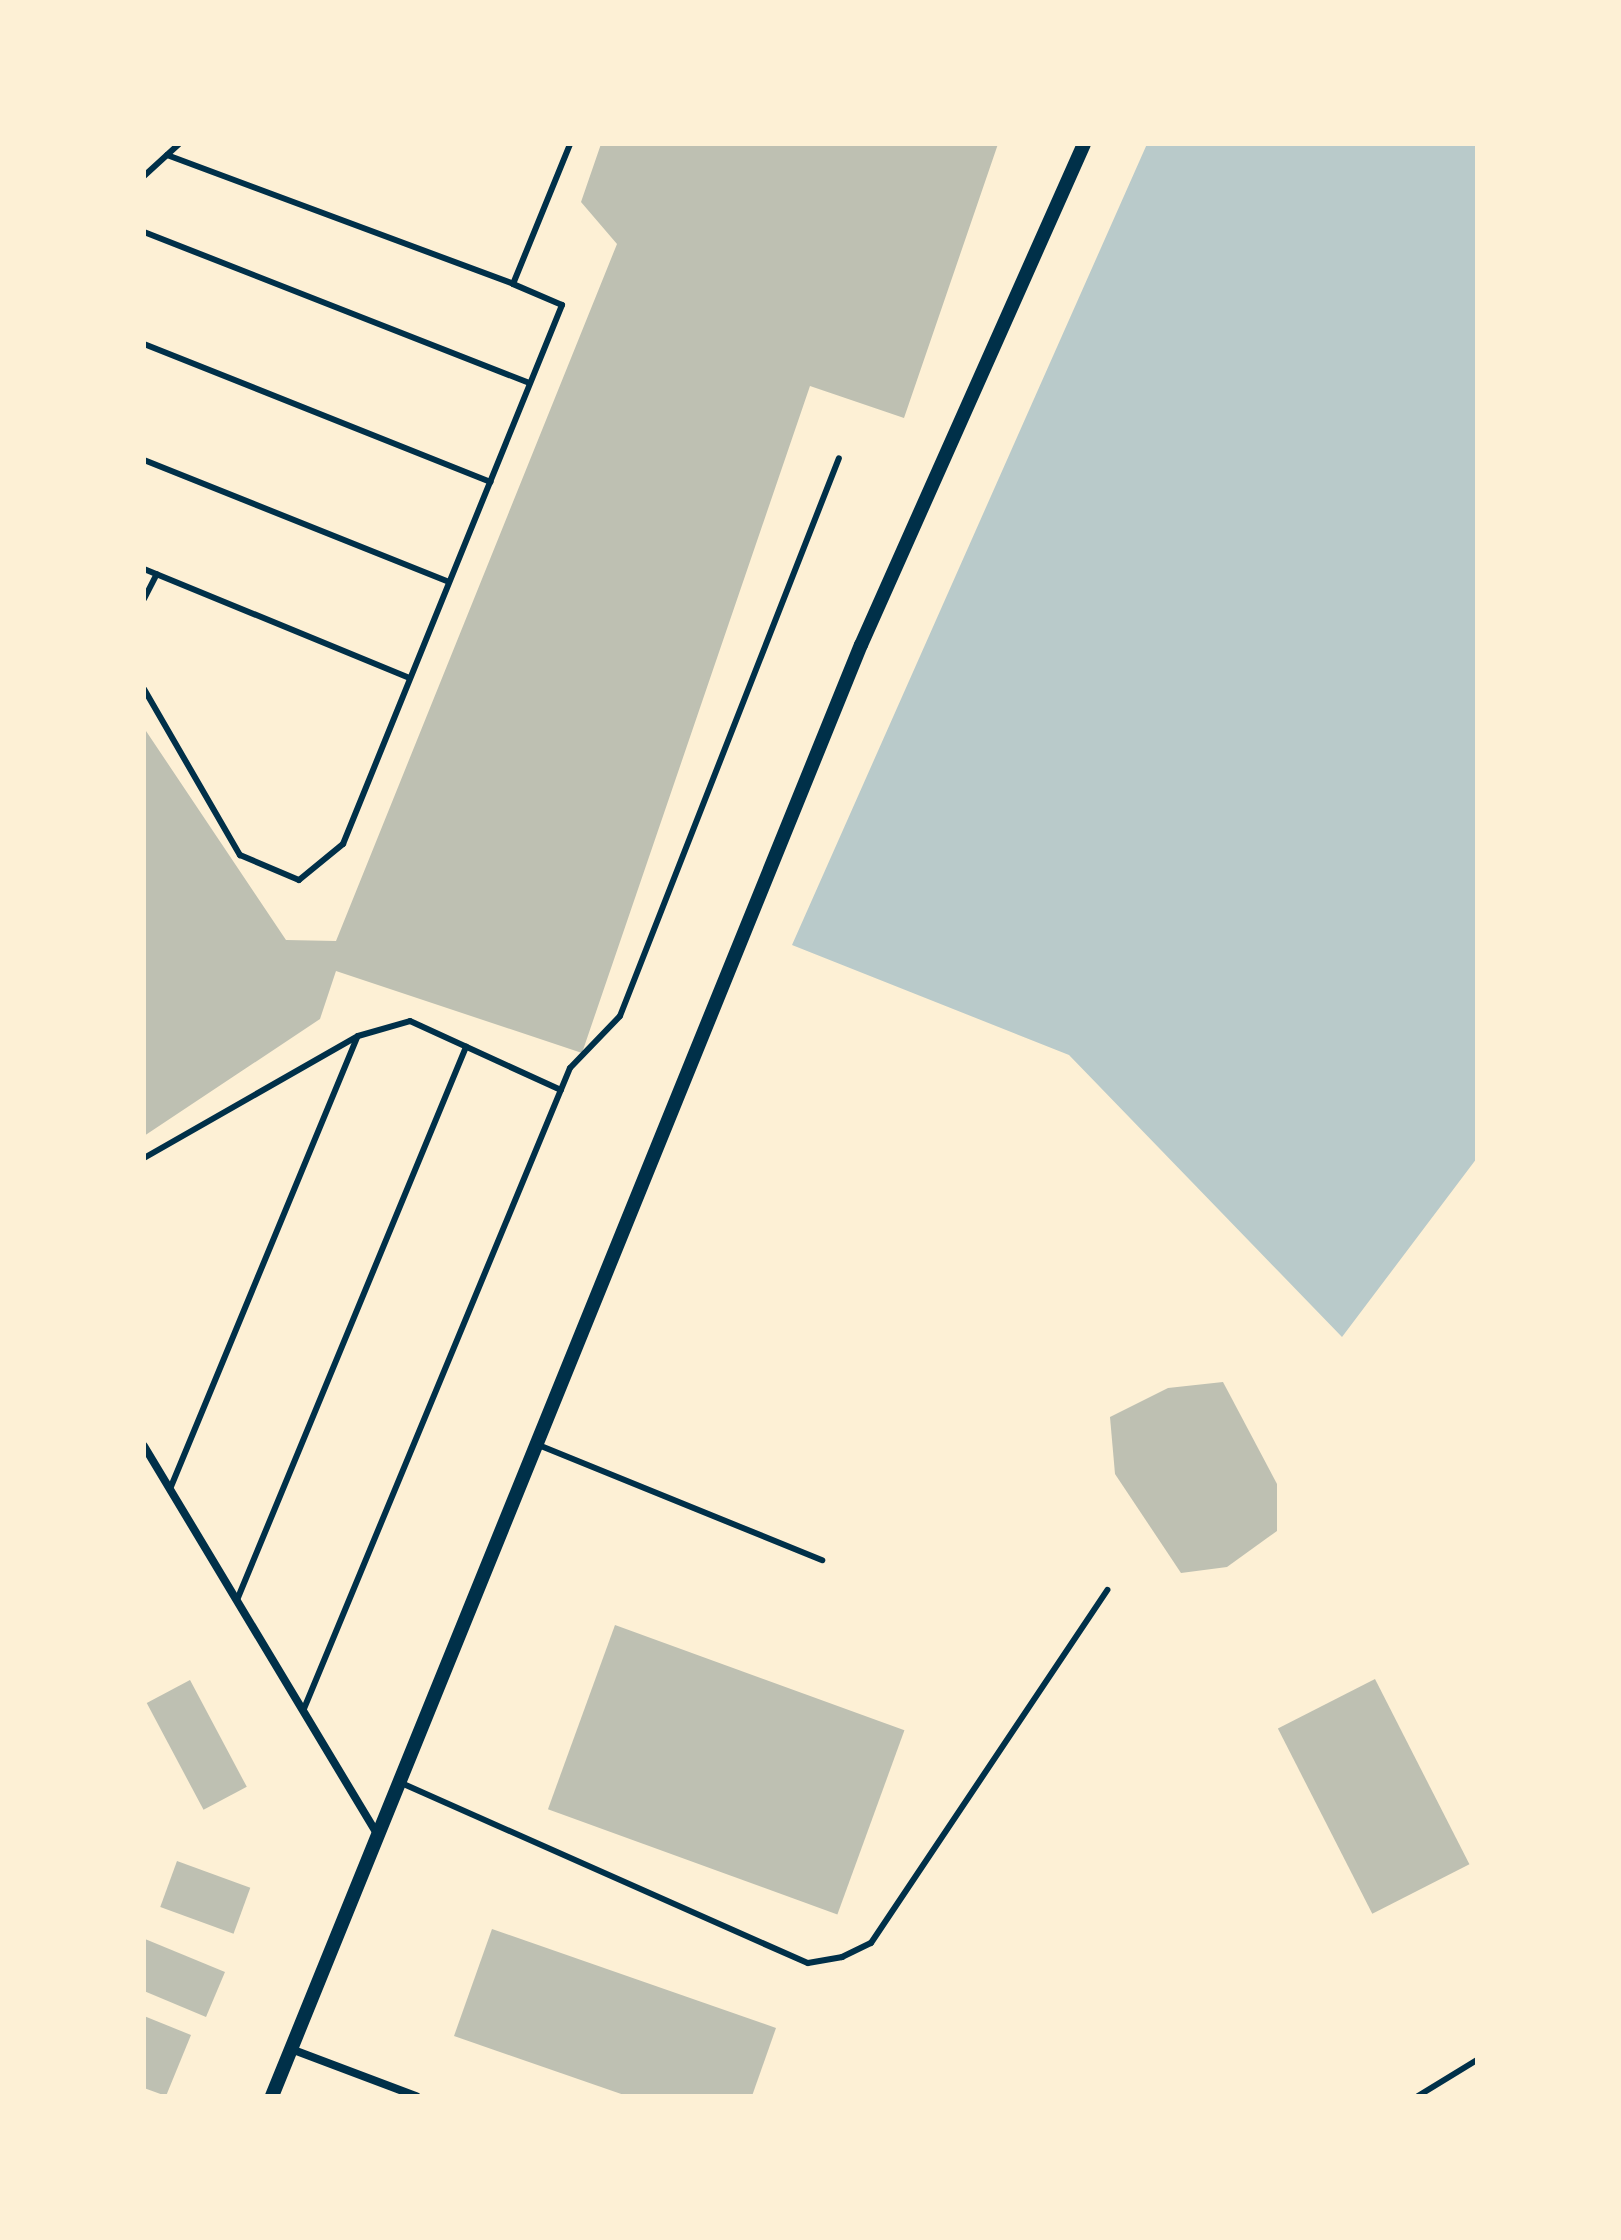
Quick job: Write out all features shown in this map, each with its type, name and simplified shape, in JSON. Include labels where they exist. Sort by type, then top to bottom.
[{"type":"street","points":[[272,2096],[861,645],[1084,144]]},
{"type":"street","points":[[144,1446],[378,1835]]},
{"type":"street","points":[[291,2049],[416,2096]]},
{"type":"lane","points":[[144,176],[179,144]]},
{"type":"lane","points":[[513,284],[570,144]]},
{"type":"lane","points":[[144,689],[240,855],[299,880],[343,844],[562,305],[167,155]]},
{"type":"lane","points":[[144,232],[530,383]]},
{"type":"lane","points":[[144,344],[490,482]]},
{"type":"lane","points":[[303,1711],[570,1068],[620,1016],[839,458]]},
{"type":"lane","points":[[144,460],[449,582]]},
{"type":"lane","points":[[144,569],[410,678]]},
{"type":"lane","points":[[144,599],[157,574]]},
{"type":"lane","points":[[144,1158],[358,1036],[410,1021],[561,1090]]},
{"type":"lane","points":[[170,1489],[358,1036]]},
{"type":"lane","points":[[237,1600],[466,1047]]},
{"type":"lane","points":[[536,1444],[822,1560]]},
{"type":"lane","points":[[399,1782],[794,1957],[842,1957],[871,1943],[1107,1590]]},
{"type":"lane","points":[[1418,2096],[1477,2060]]},
{"type":"shaded area","points":[[1147,144],[1477,144],[1477,1158],[1342,1337],[1069,1055],[792,945]]},
{"type":"building","points":[[601,144],[998,144],[904,418],[810,386],[582,1053],[336,971],[320,1019],[144,1136],[144,728],[286,940],[336,941],[617,244],[581,202]]},
{"type":"building","points":[[1223,1382],[1277,1484],[1277,1531],[1227,1567],[1181,1573],[1115,1474],[1110,1417],[1168,1388]]},
{"type":"building","points":[[615,1625],[904,1730],[837,1915],[548,1809]]},
{"type":"building","points":[[1375,1679],[1469,1864],[1372,1914],[1278,1728]]},
{"type":"building","points":[[190,1680],[247,1787],[204,1810],[147,1703]]},
{"type":"building","points":[[177,1861],[250,1888],[234,1934],[160,1907]]},
{"type":"building","points":[[492,1929],[776,2028],[752,2096],[627,2096],[454,2036]]},
{"type":"building","points":[[145,1939],[225,1972],[206,2017],[144,1991]]},
{"type":"building","points":[[144,2016],[191,2035],[166,2096],[144,2088]]}]
